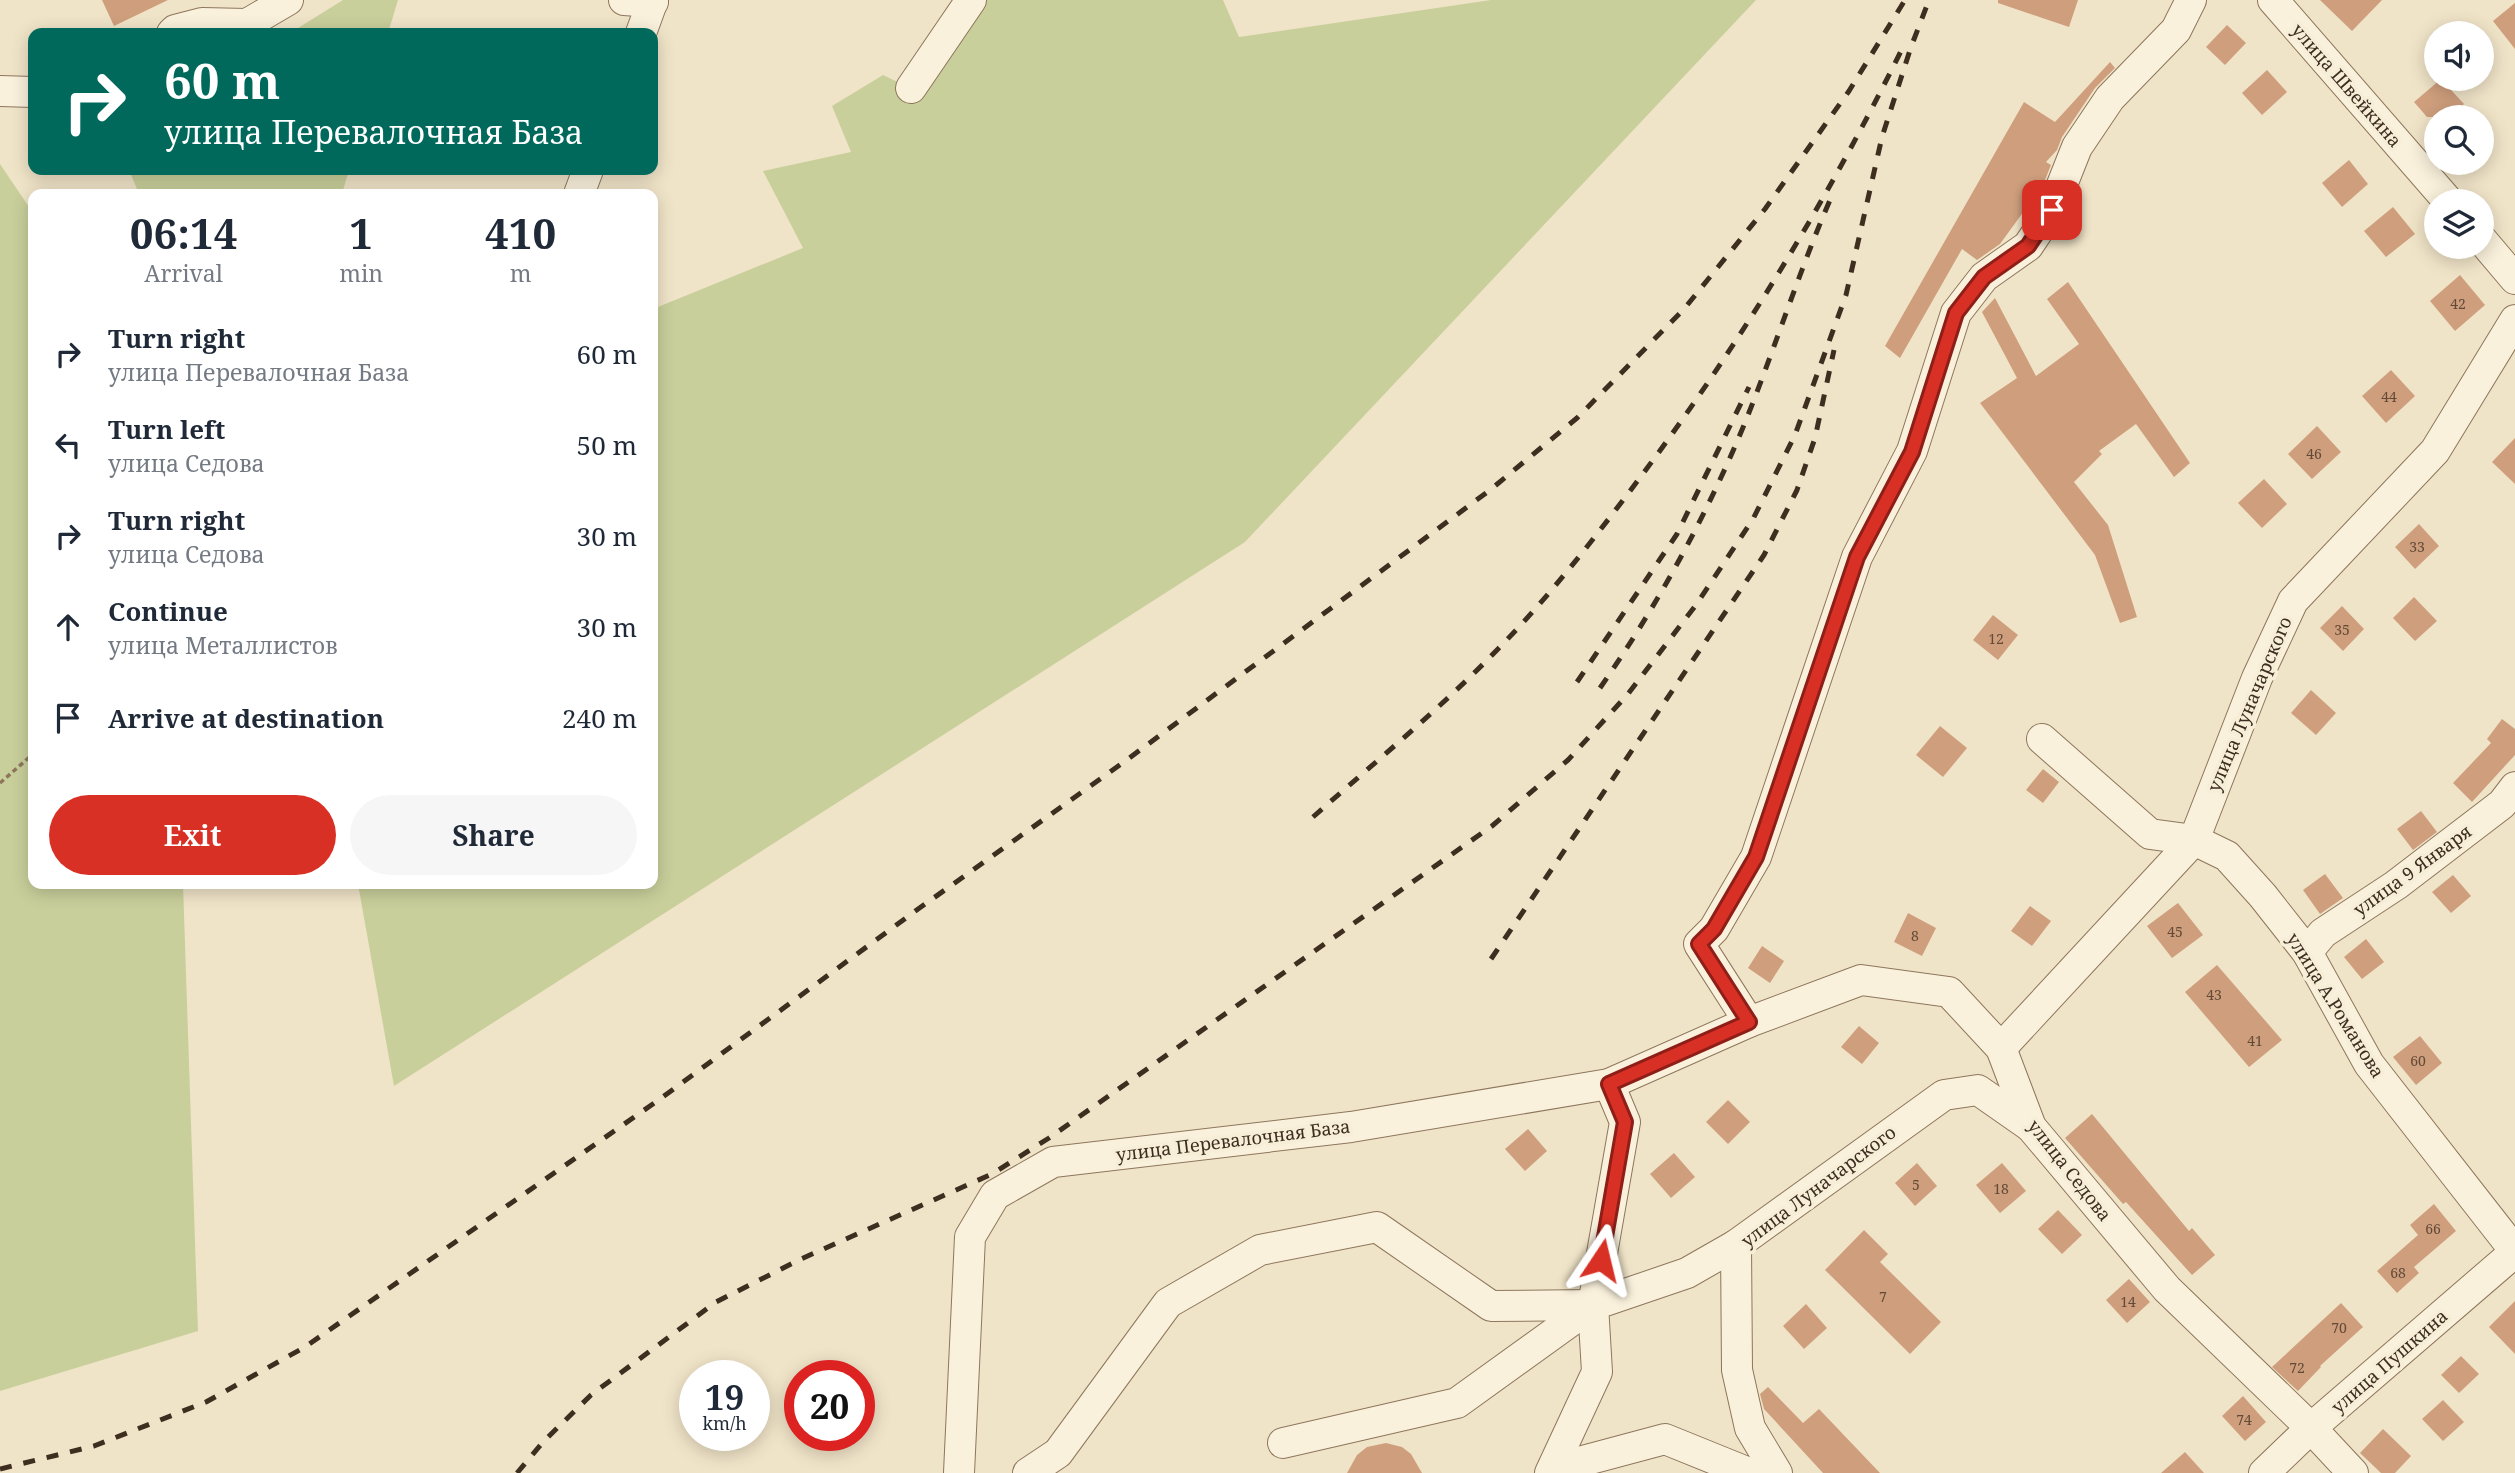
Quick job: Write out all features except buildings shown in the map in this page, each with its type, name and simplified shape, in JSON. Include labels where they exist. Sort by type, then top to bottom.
[{"type":"street","points":[[183,28],[202,23],[247,24],[288,0]]},
{"type":"street","points":[[911,88],[971,0]]},
{"type":"street","points":[[1749,1022],[1699,944],[1714,929],[1756,857],[1857,557],[1912,452],[1956,313],[1984,277],[2028,246],[2052,210],[2077,147],[2110,97],[2176,30],[2191,0]]},
{"type":"street","name":"улица Швейкина","points":[[2273,0],[2438,189]]},
{"type":"street","points":[[641,28],[643,1]]},
{"type":"street","points":[[0,91],[28,92]]},
{"type":"street","points":[[2494,254],[2515,279]]},
{"type":"street","name":"улица Луначарского","points":[[2001,1048],[2194,840],[2257,678],[2293,601],[2435,451],[2515,320]]},
{"type":"street","points":[[2042,739],[2150,834],[2194,840]]},
{"type":"street","name":"улица 9 Января","points":[[2307,953],[2323,933],[2396,885],[2502,804],[2515,786]]},
{"type":"street","name":"улица А.Романова","points":[[2194,840],[2227,856],[2263,896],[2307,953],[2369,1063],[2515,1252]]},
{"type":"street","name":"улица Седова","points":[[1749,1022],[1861,980],[1949,992],[2001,1048],[2031,1127],[2167,1289],[2311,1428],[2353,1473]]},
{"type":"street","name":"улица Перевалочная База","points":[[959,1473],[970,1237],[995,1195],[1053,1161],[1351,1127],[1609,1084],[1749,1022]]},
{"type":"street","points":[[1552,1471],[1597,1373],[1593,1305],[1625,1122],[1609,1084]]},
{"type":"street","name":"улица Луначарского","points":[[1777,1473],[1750,1428],[1737,1370],[1736,1245],[1944,1095],[1978,1090],[2031,1127]]},
{"type":"street","points":[[1028,1473],[1058,1453],[1168,1303],[1260,1250],[1377,1227],[1491,1306],[1593,1305]]},
{"type":"street","points":[[1283,1443],[1457,1403],[1593,1305],[1687,1273],[1736,1245]]},
{"type":"street","name":"улица Пушкина","points":[[2264,1473],[2311,1428],[2515,1252]]},
{"type":"street","points":[[1552,1471],[1665,1439],[1749,1473]]},
{"type":"path","points":[[0,783],[28,758]]},
{"type":"green space","points":[[343,0],[398,0],[390,28],[298,28]]},
{"type":"green space","points":[[973,0],[1223,0],[1239,37],[1491,0],[1756,0],[1245,542],[394,1086],[359,889],[658,889],[658,307],[803,248],[763,171],[851,152],[832,106],[883,75],[923,94]]},
{"type":"green space","points":[[0,164],[28,206],[28,889],[183,889],[198,1331],[0,1391]]},
{"type":"green space","points":[[131,175],[348,175],[343,189],[137,189]]},
{"type":"railway","points":[[0,1469],[94,1446],[206,1402],[305,1347],[660,1099],[1124,762],[1490,490],[1577,418],[1684,309],[1765,209],[1849,91],[1905,0]]},
{"type":"railway","points":[[517,1473],[544,1441],[591,1395],[716,1302],[801,1259],[992,1174],[1049,1138],[1492,826],[1568,760],[1628,694],[1696,605],[1753,519],[1795,435],[1846,295],[1882,137],[1929,0]]},
{"type":"railway","points":[[1313,817],[1430,714],[1497,650],[1554,587],[1608,520],[1715,373],[1749,320],[1814,213],[1903,47]]},
{"type":"railway","points":[[1600,688],[1661,593],[1697,527],[1744,425],[1830,200]]},
{"type":"railway","points":[[1491,959],[1764,555],[1797,490],[1815,438],[1834,350]]},
{"type":"railway","points":[[1577,682],[1677,534],[1749,387]]},
{"type":"route","points":[[1601,1260],[1625,1122],[1609,1084],[1749,1022],[1699,944],[1714,929],[1756,857],[1857,557],[1912,452],[1956,313],[1984,277],[2028,246],[2052,210]]}]
